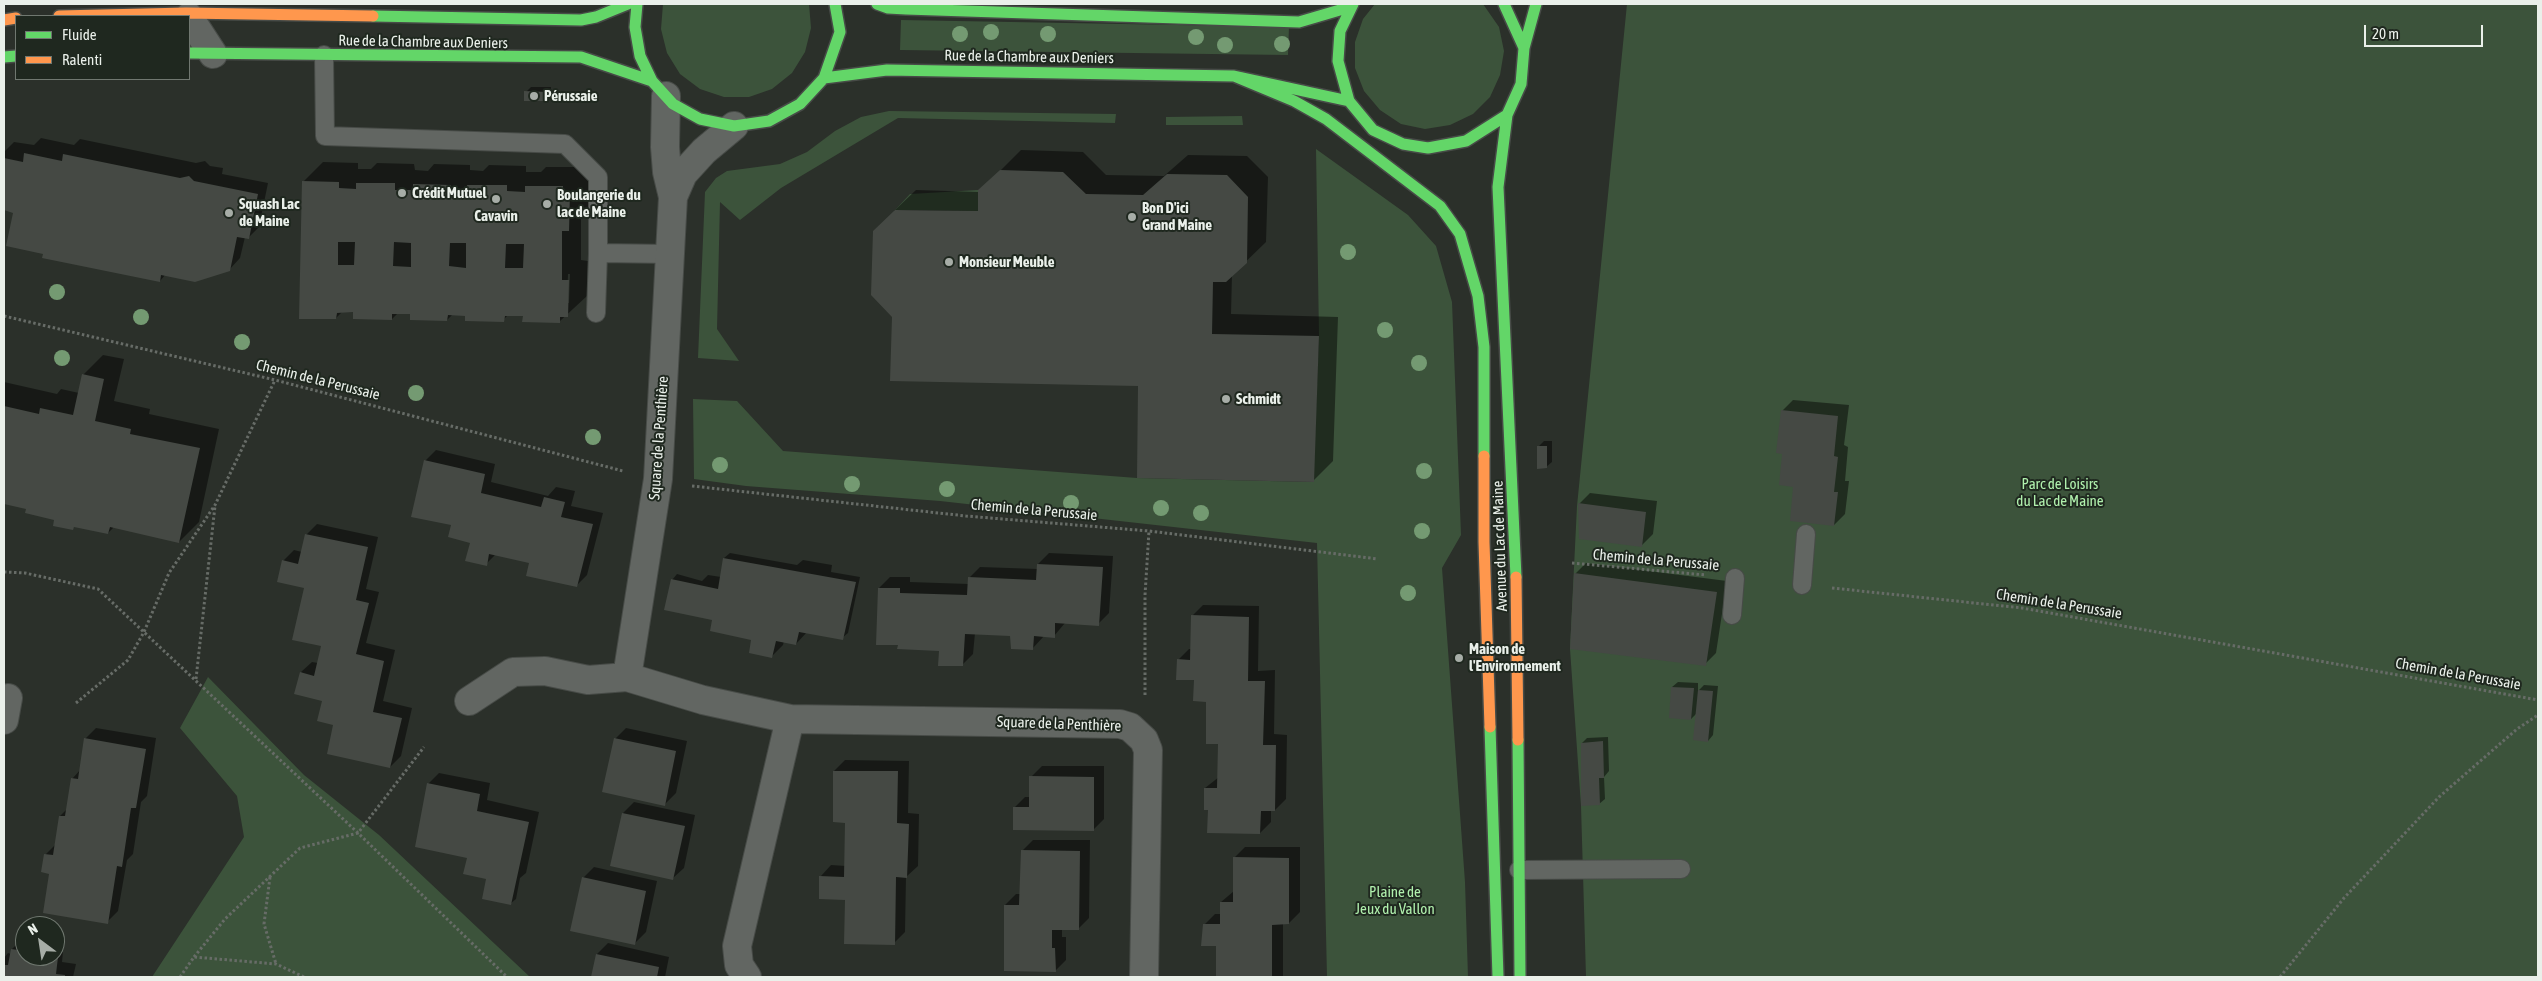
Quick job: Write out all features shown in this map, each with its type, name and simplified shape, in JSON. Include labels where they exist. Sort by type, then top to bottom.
[{"type":"street","name":"Rue de la Chambre aux Deniers","points":[[91,15],[187,12],[581,20],[596,18],[628,4]]},
{"type":"street","name":"Rue de la Chambre aux Deniers","points":[[637,4],[635,28],[640,56],[659,89],[673,104],[700,119],[734,126],[770,121],[800,104],[824,78],[840,32],[836,4]]},
{"type":"street","points":[[877,4],[897,9],[1299,22],[1352,6]]},
{"type":"street","points":[[1504,4],[1524,48]]},
{"type":"street","points":[[1524,48],[1536,4]]},
{"type":"street","points":[[1352,6],[1340,31],[1338,61],[1349,100],[1373,130],[1392,169]]},
{"type":"street","points":[[190,21],[201,54]]},
{"type":"street","name":"Avenue du Lac de Maine","points":[[1520,977],[1516,561],[1498,187],[1507,115],[1521,84],[1524,48]]},
{"type":"street","name":"Rue de la Chambre aux Deniers","points":[[201,54],[580,57],[659,89]]},
{"type":"street","name":"Rue de la Chambre aux Deniers","points":[[824,78],[887,70],[1234,76],[1349,100]]},
{"type":"street","name":"Rue de la Chambre aux Deniers","points":[[1234,76],[1294,102],[1326,119],[1392,169]]},
{"type":"street","name":"Square de la Penthière","points":[[627,677],[658,479],[673,197],[667,172],[659,89]]},
{"type":"street","points":[[1373,130],[1403,144],[1428,148],[1466,141],[1507,115]]},
{"type":"street","name":"Square de la Penthière","points":[[673,197],[683,174],[704,151],[734,126]]},
{"type":"street","name":"Avenue du Lac de Maine","points":[[1392,169],[1440,206],[1452,220],[1460,234],[1478,296],[1484,347],[1484,542],[1498,977]]},
{"type":"street","name":"Square de la Penthière","points":[[469,701],[513,672],[545,671],[588,680],[627,677],[702,700],[790,719],[1120,724],[1138,732],[1148,750],[1144,977]]},
{"type":"street","points":[[747,977],[739,965],[738,946],[790,719]]},
{"type":"lane","points":[[324,56],[325,136],[565,144],[598,176],[596,313]]},
{"type":"lane","points":[[598,254],[670,254]]},
{"type":"lane","points":[[1802,585],[1806,534]]},
{"type":"lane","points":[[1732,615],[1735,578]]},
{"type":"lane","points":[[1519,870],[1681,869]]},
{"type":"path","name":"Chemin de la Perussaie","points":[[4,316],[275,380],[583,459],[626,472]]},
{"type":"path","points":[[76,703],[128,660],[144,632],[169,573],[215,505],[275,380]]},
{"type":"path","name":"Chemin de la Perussaie","points":[[688,485],[966,516],[1149,531],[1378,559]]},
{"type":"path","points":[[196,680],[215,505]]},
{"type":"path","points":[[1145,704],[1145,595],[1149,531]]},
{"type":"path","name":"Chemin de la Perussaie","points":[[1572,564],[1735,578]]},
{"type":"path","points":[[4,572],[25,573],[98,589],[358,833],[507,977]]},
{"type":"path","name":"Chemin de la Perussaie","points":[[1802,585],[2022,608],[2538,700]]},
{"type":"path","points":[[2280,977],[2344,898],[2439,797],[2517,728],[2538,715]]},
{"type":"path","points":[[180,977],[225,919],[300,848],[358,833],[424,747]]},
{"type":"path","points":[[270,877],[264,924],[276,964]]},
{"type":"path","points":[[194,957],[276,964],[304,977]]},
{"type":"green space","points":[[663,4],[809,4],[811,28],[805,52],[792,73],[772,89],[749,97],[724,97],[700,89],[680,74],[667,53],[661,29]]},
{"type":"green space","points":[[1375,4],[1483,4],[1499,27],[1504,51],[1500,75],[1490,97],[1473,114],[1450,125],[1425,129],[1401,124],[1380,110],[1364,91],[1355,68],[1355,42],[1363,19]]},
{"type":"green space","name":"Parc de Loisirs du Lac de Maine","points":[[1627,4],[2538,4],[2538,977],[1586,977],[1581,806],[1570,649],[1577,506]]},
{"type":"green space","points":[[901,20],[1289,27],[1288,55],[900,50]]},
{"type":"green space","points":[[889,111],[1116,114],[1115,123],[898,118],[781,188],[740,220],[720,202],[717,329],[739,361],[698,358],[705,192],[716,178],[727,171],[780,164],[807,152],[835,131],[861,117]]},
{"type":"green space","points":[[1242,116],[1243,125],[1166,125],[1166,117]]},
{"type":"green space","name":"Plaine de Jeux du Vallon","points":[[1316,149],[1408,215],[1436,246],[1452,302],[1461,535],[1442,568],[1465,882],[1468,977],[1327,977],[1317,543],[940,501],[746,486],[694,479],[693,399],[737,401],[783,451],[1137,478],[1313,482],[1319,336]]},
{"type":"green space","points":[[978,190],[978,211],[895,210],[910,194]]},
{"type":"green space","points":[[208,677],[304,775],[379,835],[530,977],[152,977],[244,837],[237,796],[180,728]]},
{"type":"building","points":[[524,91],[546,92],[546,101],[524,101]]},
{"type":"building","points":[[24,153],[62,161],[63,154],[180,178],[189,176],[194,181],[258,194],[249,239],[237,237],[230,271],[195,282],[161,275],[160,282],[42,258],[43,254],[6,246],[13,213],[4,210],[4,158],[23,162]]},
{"type":"building","points":[[1000,170],[1063,172],[1086,194],[1143,195],[1167,174],[1227,175],[1248,197],[1247,263],[1226,282],[1213,282],[1212,334],[1319,336],[1314,482],[1137,478],[1138,386],[890,381],[892,317],[871,295],[873,231],[895,210],[978,211],[978,190]]},
{"type":"building","points":[[302,181],[339,182],[339,188],[356,189],[356,183],[395,183],[395,190],[413,190],[413,184],[451,185],[451,190],[468,191],[467,185],[507,185],[507,191],[525,192],[525,186],[563,186],[563,192],[570,192],[569,231],[562,231],[562,280],[569,280],[568,317],[560,317],[560,323],[522,322],[523,316],[505,316],[504,322],[465,321],[465,316],[448,315],[447,321],[410,320],[410,314],[392,314],[392,320],[353,319],[353,312],[337,313],[336,319],[299,319]],"holes":[[[338,242],[355,242],[354,265],[338,265]],[[394,242],[411,243],[411,267],[393,266]],[[450,243],[466,243],[466,268],[449,266]],[[506,244],[524,244],[523,268],[505,268]]]},
{"type":"building","points":[[82,374],[104,379],[95,421],[131,429],[130,434],[200,448],[179,543],[110,527],[108,534],[74,527],[73,530],[53,526],[54,520],[25,513],[26,509],[4,504],[4,406],[39,414],[40,408],[73,415]]},
{"type":"building","points":[[1781,410],[1838,416],[1834,456],[1838,457],[1834,492],[1838,492],[1834,526],[1790,521],[1793,487],[1779,485],[1782,454],[1776,453]]},
{"type":"building","points":[[1537,446],[1547,446],[1547,468],[1537,469]]},
{"type":"building","points":[[424,460],[485,474],[481,493],[541,507],[544,497],[565,502],[561,517],[593,524],[577,587],[526,576],[529,563],[489,554],[487,566],[465,561],[470,543],[448,537],[451,525],[411,517]]},
{"type":"building","points":[[1578,503],[1646,512],[1642,547],[1579,539]]},
{"type":"building","points":[[305,534],[368,547],[356,600],[369,603],[356,654],[384,661],[373,712],[402,718],[390,768],[327,754],[333,725],[317,721],[322,701],[294,694],[300,672],[314,676],[321,646],[292,640],[304,588],[277,582],[282,560],[298,564]]},
{"type":"building","points":[[723,558],[856,582],[843,640],[799,632],[796,645],[776,641],[772,658],[749,653],[751,640],[710,631],[712,620],[664,610],[671,579],[718,589]]},
{"type":"building","points":[[1037,564],[1103,567],[1099,626],[1055,623],[1055,638],[1034,636],[1033,650],[1011,649],[1010,636],[965,634],[963,666],[938,666],[939,651],[897,649],[898,645],[876,645],[878,588],[900,588],[900,593],[967,595],[968,577],[1036,580]]},
{"type":"building","points":[[1574,573],[1717,592],[1706,666],[1570,649]]},
{"type":"building","points":[[1191,615],[1249,617],[1248,681],[1265,681],[1263,745],[1276,745],[1275,811],[1261,811],[1260,834],[1207,833],[1208,810],[1204,810],[1204,788],[1217,788],[1218,744],[1206,744],[1206,702],[1193,701],[1194,680],[1176,680],[1177,659],[1190,660]]},
{"type":"building","points":[[1671,687],[1694,688],[1691,720],[1669,718]]},
{"type":"building","points":[[1698,690],[1713,691],[1708,742],[1693,740]]},
{"type":"building","points":[[84,738],[146,749],[136,808],[131,808],[122,867],[117,866],[108,924],[43,913],[49,874],[41,872],[44,854],[53,855],[59,816],[65,816],[71,778],[78,779]]},
{"type":"building","points":[[614,738],[676,751],[665,806],[602,792]]},
{"type":"building","points":[[1603,741],[1604,778],[1599,778],[1600,805],[1581,806],[1581,743]]},
{"type":"building","points":[[833,771],[898,771],[897,823],[909,824],[907,878],[896,877],[895,945],[844,944],[845,900],[819,899],[819,876],[844,877],[845,823],[833,822]]},
{"type":"building","points":[[1029,776],[1094,777],[1094,831],[1013,830],[1013,807],[1029,807]]},
{"type":"building","points":[[427,783],[480,794],[477,811],[529,822],[511,905],[482,899],[486,879],[463,874],[467,858],[415,847]]},
{"type":"building","points":[[622,813],[685,826],[673,880],[610,866]]},
{"type":"building","points":[[1021,850],[1080,851],[1079,930],[1052,930],[1052,948],[1055,948],[1056,972],[1004,971],[1004,905],[1019,905]]},
{"type":"building","points":[[1233,857],[1289,858],[1289,924],[1272,925],[1272,977],[1216,977],[1216,946],[1201,946],[1203,924],[1220,924],[1220,902],[1233,902]]},
{"type":"building","points":[[582,877],[646,891],[635,945],[570,931]]},
{"type":"building","points":[[11,949],[15,950],[15,966],[57,966],[56,974],[65,975],[65,977],[4,977],[4,965],[8,965]]},
{"type":"building","points":[[596,954],[659,967],[657,977],[591,977]]},
{"type":"traffic: fast","points":[[373,16],[581,20],[596,17],[628,4]]},
{"type":"traffic: fast","points":[[637,4],[635,27],[640,56],[652,81],[673,104],[700,119],[734,126],[769,121],[800,104],[824,78],[840,32],[835,4]]},
{"type":"traffic: fast","points":[[877,4],[888,8],[906,9],[1299,22],[1350,7]]},
{"type":"traffic: fast","points":[[1353,4],[1340,31],[1338,61],[1349,101],[1373,130],[1403,144],[1428,148],[1466,141],[1507,115],[1521,84],[1524,48],[1504,4]]},
{"type":"traffic: fast","points":[[1524,48],[1536,4]]},
{"type":"traffic: fast","points":[[190,53],[581,57],[652,81]]},
{"type":"traffic: fast","points":[[4,57],[15,56]]},
{"type":"traffic: fast","points":[[824,78],[887,70],[1234,76],[1349,101]]},
{"type":"traffic: fast","points":[[1234,76],[1294,101],[1326,119],[1440,206],[1460,234],[1478,296],[1484,347],[1484,456]]},
{"type":"traffic: fast","points":[[1507,115],[1498,187],[1516,577]]},
{"type":"traffic: fast","points":[[1490,727],[1498,977]]},
{"type":"traffic: fast","points":[[1518,740],[1520,977]]},
{"type":"traffic: slow","points":[[101,15],[186,13],[373,16]]},
{"type":"traffic: slow","points":[[4,20],[15,18]]},
{"type":"traffic: slow","points":[[1484,456],[1484,542],[1490,727]]},
{"type":"traffic: slow","points":[[1516,577],[1518,740]]},
{"type":"place","name":"Pérussaie","points":[[534,96]]},
{"type":"place","name":"Crédit Mutuel","points":[[402,193]]},
{"type":"place","name":"Cavavin","points":[[496,199]]},
{"type":"place","name":"Boulangerie du lac de Maine","points":[[547,204]]},
{"type":"place","name":"Squash Lac de Maine","points":[[229,213]]},
{"type":"place","name":"Bon D'ici Grand Maine","points":[[1132,217]]},
{"type":"place","name":"Monsieur Meuble","points":[[949,262]]},
{"type":"place","name":"Schmidt","points":[[1226,399]]},
{"type":"place","name":"Maison de l'Environnement","points":[[1459,658]]}]
